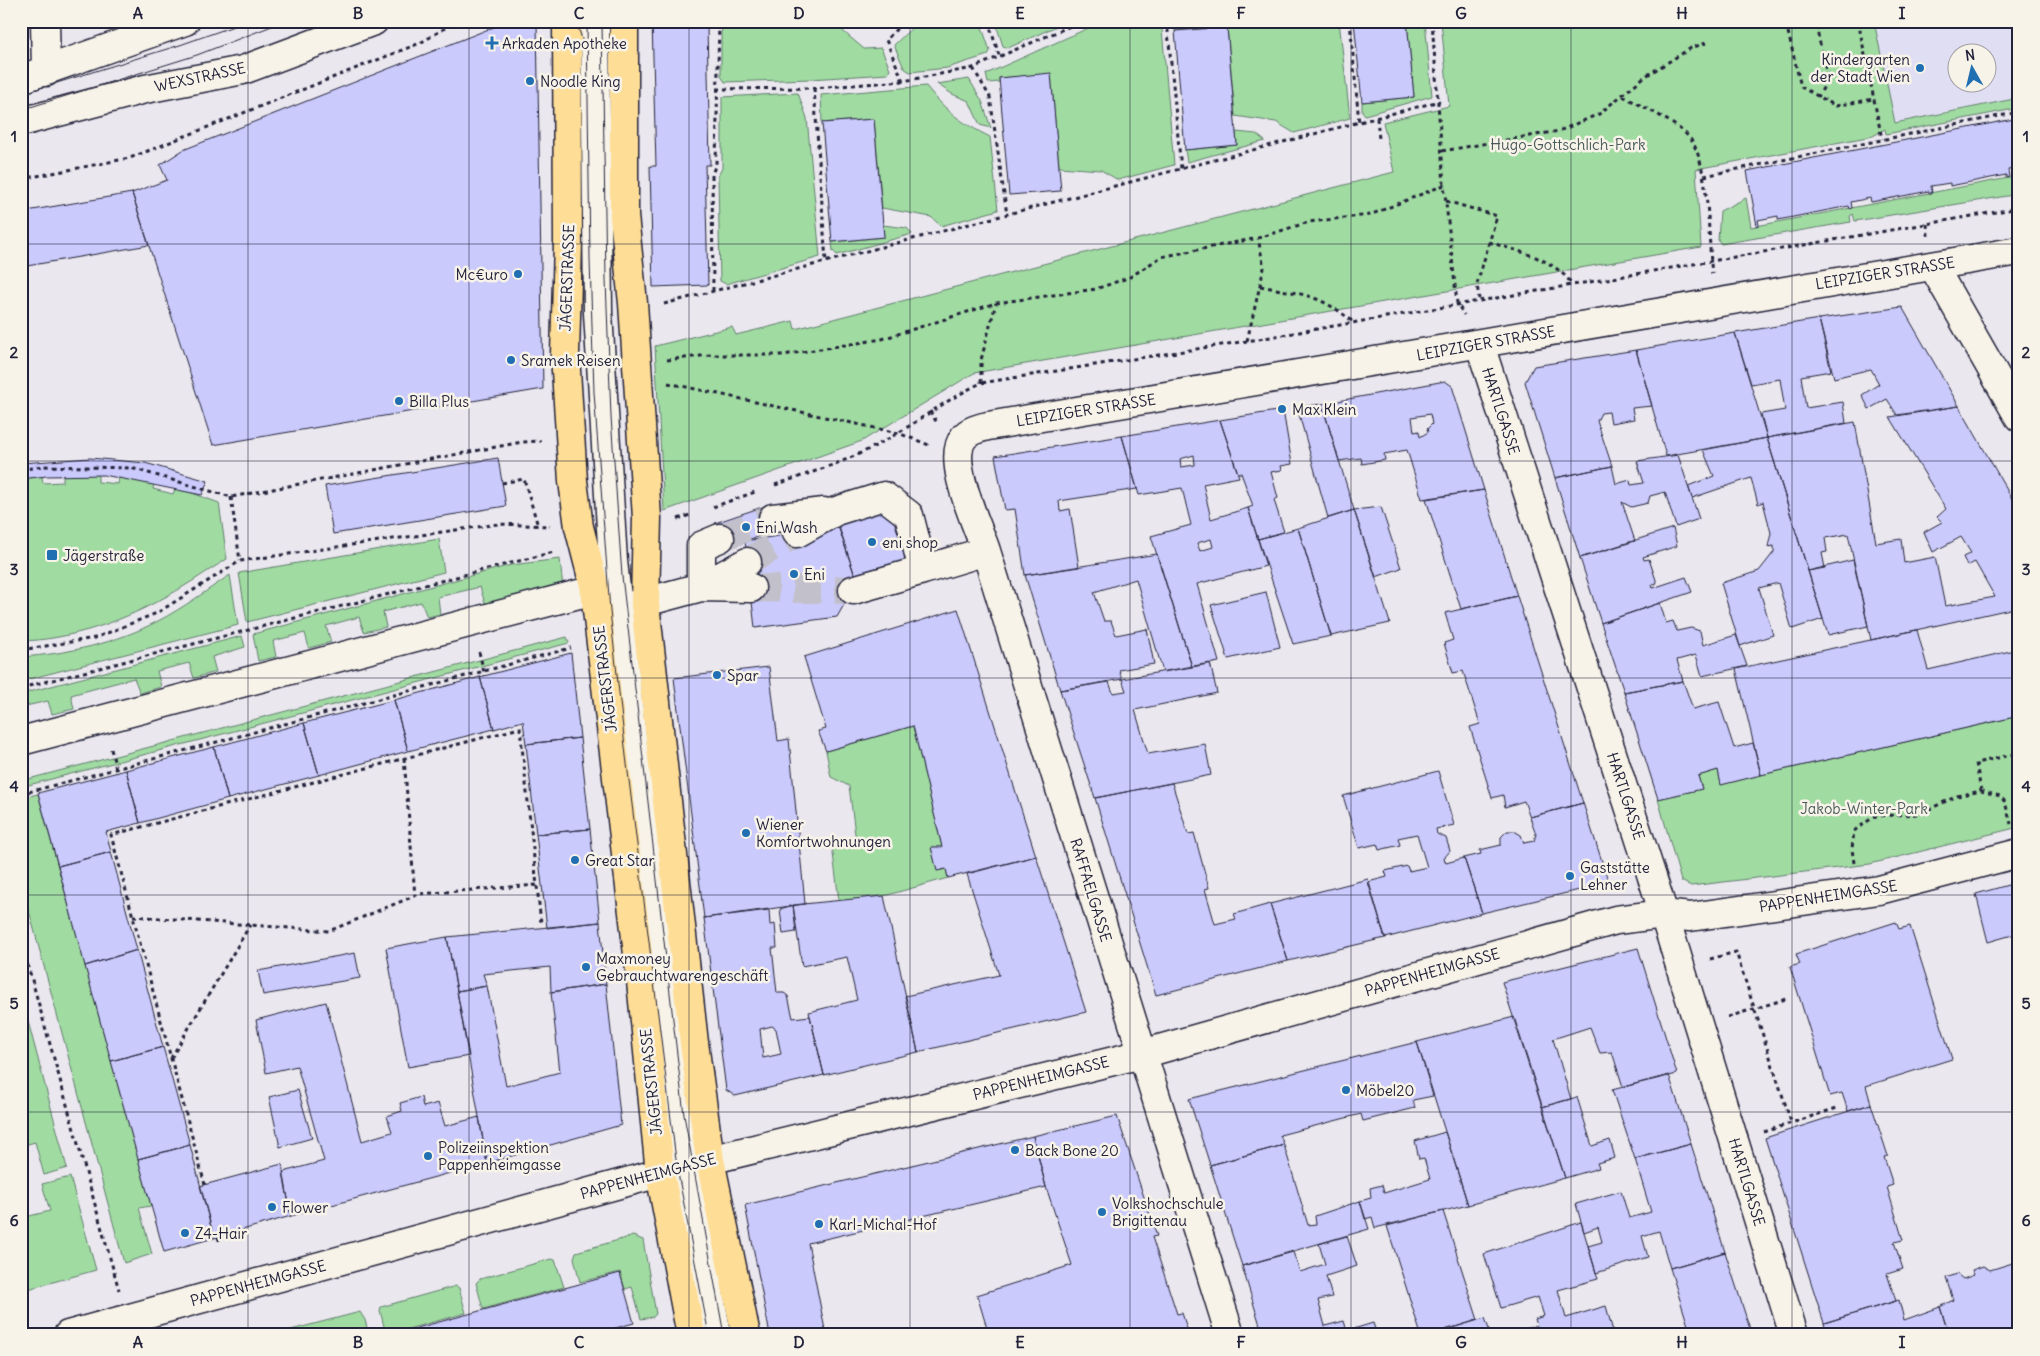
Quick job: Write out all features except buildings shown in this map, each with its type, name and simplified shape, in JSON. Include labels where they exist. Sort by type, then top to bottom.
[{"type":"main road","name":"JÄGERSTRASSE","points":[[567,21],[568,242],[565,355],[573,482],[578,527],[611,611],[694,1043],[685,1166],[691,1335]]},
{"type":"main road","name":"JÄGERSTRASSE","points":[[624,21],[624,216],[641,419],[647,518],[611,611],[640,972],[685,1166],[746,1335]]},
{"type":"street","points":[[33,75],[45,21]]},
{"type":"street","points":[[33,75],[185,21]]},
{"type":"street","name":"WEXSTRASSE","points":[[21,122],[144,89],[243,70],[374,21]]},
{"type":"street","name":"JÄGERSTRASSE","points":[[595,21],[598,313],[613,561],[611,611]]},
{"type":"street","name":"LEIPZIGER STRASSE","points":[[959,445],[970,433],[988,426],[1480,345],[1715,302],[2019,251]]},
{"type":"street","points":[[1933,266],[2019,417]]},
{"type":"street","name":"HARTLGASSE","points":[[1480,345],[1664,914],[1794,1335]]},
{"type":"street","name":"RAFFAELGASSE","points":[[959,445],[957,466],[986,551],[1230,1335]]},
{"type":"street","points":[[773,518],[836,511],[884,496],[910,515],[923,570]]},
{"type":"street","points":[[797,533],[836,511]]},
{"type":"street","points":[[701,587],[702,546],[720,538]]},
{"type":"street","points":[[853,590],[986,551]]},
{"type":"street","points":[[21,741],[611,611],[749,575]]},
{"type":"street","name":"PAPPENHEIMGASSE","points":[[68,1335],[685,1166],[1142,1054],[1616,920],[1664,914],[1690,917],[1879,890],[2015,841]]},
{"type":"street","name":"JÄGERSTRASSE","points":[[685,1166],[717,1335]]},
{"type":"path","points":[[21,179],[130,158],[420,43],[458,21]]},
{"type":"path","points":[[713,291],[712,174],[716,164],[716,89],[719,21]]},
{"type":"path","points":[[903,81],[886,40],[904,21]]},
{"type":"path","points":[[988,21],[1000,58]]},
{"type":"path","points":[[716,89],[814,88],[903,81],[973,68],[1000,58],[1082,21]]},
{"type":"path","points":[[1167,21],[1181,169]]},
{"type":"path","points":[[1350,21],[1359,123]]},
{"type":"path","points":[[1432,21],[1440,101],[1444,185],[1457,303]]},
{"type":"path","points":[[1858,21],[1882,140]]},
{"type":"path","points":[[1816,26],[1828,79],[1818,97]]},
{"type":"path","points":[[1788,32],[1801,87],[1836,106],[1874,99]]},
{"type":"path","points":[[1442,151],[1559,131],[1599,114],[1644,77],[1691,48],[1706,43]]},
{"type":"path","points":[[973,68],[990,96],[1007,214]]},
{"type":"path","points":[[814,88],[826,262]]},
{"type":"path","points":[[1623,96],[1663,118],[1688,137],[1700,158],[1704,176],[1715,302]]},
{"type":"path","points":[[658,306],[1440,101]]},
{"type":"path","points":[[1704,176],[2019,112]]},
{"type":"path","points":[[1377,118],[1379,138]]},
{"type":"path","points":[[658,361],[710,355],[783,355],[882,339],[996,303],[1096,289],[1130,277],[1161,257],[1258,238],[1309,222],[1370,214],[1444,185]]},
{"type":"path","points":[[1446,201],[1497,216],[1478,284],[1478,299]]},
{"type":"path","points":[[1247,340],[1264,268],[1258,238]]},
{"type":"path","points":[[1489,242],[1551,263],[1564,273],[1572,284]]},
{"type":"path","points":[[1260,286],[1318,298],[1334,306],[1353,322]]},
{"type":"path","points":[[981,383],[981,360],[996,303]]},
{"type":"path","points":[[660,381],[898,433]]},
{"type":"path","points":[[21,470],[42,466],[131,468],[231,497],[522,442],[542,441]]},
{"type":"path","points":[[502,483],[524,479],[538,526]]},
{"type":"path","points":[[231,497],[240,562]]},
{"type":"path","points":[[21,650],[94,638],[157,612],[240,562],[498,524],[554,526]]},
{"type":"path","points":[[21,688],[557,552]]},
{"type":"path","points":[[21,794],[611,611]]},
{"type":"path","points":[[499,727],[500,733]]},
{"type":"path","points":[[205,1185],[111,834],[132,827],[520,728],[541,923]]},
{"type":"path","points":[[1981,791],[1976,763],[2019,753]]},
{"type":"path","points":[[404,758],[415,896]]},
{"type":"path","points":[[1856,894],[1852,849],[1854,832],[1875,816],[1919,814],[1957,796],[1981,791],[2000,796],[2004,802],[2015,841]]},
{"type":"path","points":[[133,916],[329,931],[415,896],[537,885]]},
{"type":"path","points":[[171,1058],[250,925]]},
{"type":"path","points":[[21,941],[122,1299]]},
{"type":"path","points":[[1681,968],[1736,952],[1791,1122]]},
{"type":"path","points":[[1699,1026],[1789,998]]},
{"type":"path","points":[[1770,1130],[1837,1108]]},
{"type":"path","points":[[218,1237],[220,1243]]},
{"type":"shaded area","name":"Kindergarten der Stadt Wien","points":[[1874,21],[2019,21],[2019,98],[1894,123]]},
{"type":"green space","points":[[724,21],[831,21],[864,49],[881,48],[890,69],[888,74],[725,82],[721,76],[721,33]]},
{"type":"green space","points":[[919,21],[980,21],[990,51],[988,55],[947,68],[910,72],[904,68],[894,45]]},
{"type":"green space","points":[[995,21],[1068,21],[1008,48],[1003,46]]},
{"type":"green space","points":[[1104,21],[1154,21],[1162,29],[1174,165],[1118,180],[1101,170],[1059,167],[1051,74],[999,78],[999,82],[988,83],[986,74]]},
{"type":"green space","points":[[1174,21],[1339,21],[1350,118],[1294,133],[1276,122],[1235,116],[1227,27],[1175,31]]},
{"type":"green space","points":[[1407,21],[1425,21],[1432,96],[1365,115],[1362,111],[1362,102],[1414,97]]},
{"type":"green space","name":"Hugo-Gottschlich-Park","points":[[1441,21],[1874,21],[1895,123],[2019,98],[2019,108],[1886,134],[1885,129],[1873,136],[1696,169],[1701,247],[974,373],[862,441],[664,511],[655,346],[732,327],[736,335],[793,321],[795,329],[1394,172],[1383,122],[1449,106]]},
{"type":"green space","points":[[969,79],[982,101],[991,128],[980,125],[969,101],[952,94],[937,84]]},
{"type":"green space","points":[[926,86],[955,116],[990,137],[998,210],[941,226],[931,217],[882,208],[874,119],[822,123],[821,95]]},
{"type":"green space","points":[[798,93],[807,118],[820,257],[726,284],[720,281],[718,176],[722,168],[722,97]]},
{"type":"green space","points":[[1236,132],[1256,134],[1265,141],[1187,162],[1185,150],[1237,145]]},
{"type":"green space","points":[[2019,176],[2019,194],[1855,221],[1853,214],[1850,216],[1851,222],[1721,244],[1718,240],[1720,211],[1746,198],[1751,227]]},
{"type":"green space","points":[[883,225],[907,228],[912,234],[837,255],[833,251],[832,242],[884,237]]},
{"type":"green space","points":[[63,474],[98,474],[98,482],[118,484],[119,476],[154,482],[153,489],[173,494],[176,487],[219,503],[227,559],[143,609],[109,623],[74,634],[21,641],[21,479],[42,476],[43,483],[63,482]]},
{"type":"green space","points":[[439,539],[444,572],[247,622],[239,573]]},
{"type":"green space","points":[[560,559],[563,588],[486,607],[480,587],[438,597],[440,614],[427,617],[421,602],[383,612],[386,627],[364,632],[359,617],[326,626],[331,642],[309,648],[305,633],[273,641],[276,657],[258,661],[253,634],[511,565]]},
{"type":"green space","points":[[230,575],[238,625],[21,681],[21,657],[74,650],[109,641],[142,629],[167,616]]},
{"type":"green space","points":[[242,636],[245,647],[212,657],[216,672],[194,678],[189,663],[157,671],[161,687],[140,693],[134,678],[71,695],[74,709],[52,714],[48,701],[21,707],[21,694]]},
{"type":"green space","points":[[567,637],[569,643],[21,787],[21,781]]},
{"type":"green space","name":"Jakob-Winter-Park","points":[[2019,716],[2019,827],[1870,864],[1691,886],[1681,881],[1658,799],[1702,789],[1698,776],[1718,770],[1721,784]]},
{"type":"green space","points":[[913,726],[942,847],[931,847],[937,870],[946,869],[948,878],[884,896],[839,901],[832,846],[856,842],[849,786],[831,777],[826,751]]},
{"type":"green space","points":[[38,794],[151,1206],[139,1208],[152,1254],[124,1263],[21,881],[21,798]]},
{"type":"green space","points":[[21,995],[67,1168],[44,1175],[35,1142],[21,1146]]},
{"type":"green space","points":[[70,1177],[96,1270],[21,1291],[21,1218],[50,1211],[42,1184]]},
{"type":"green space","points":[[633,1236],[643,1240],[656,1314],[653,1317],[641,1319],[632,1287],[625,1289],[620,1272],[580,1282],[574,1258],[576,1252]]},
{"type":"green space","points":[[551,1259],[555,1260],[564,1287],[483,1309],[476,1283],[480,1279]]},
{"type":"green space","points":[[456,1286],[459,1288],[466,1313],[386,1335],[380,1310],[381,1307]]},
{"type":"green space","points":[[360,1312],[365,1320],[369,1335],[283,1335],[287,1331]]},
{"type":"tunnel","points":[[720,538],[773,518]]},
{"type":"tunnel","points":[[747,562],[797,533]]},
{"type":"tunnel","points":[[751,588],[853,590]]},
{"type":"tram line","points":[[21,94],[180,45],[248,21]]},
{"type":"tram line","points":[[21,110],[197,55],[285,21]]},
{"type":"tram line","points":[[576,21],[584,45]]},
{"type":"tram line","points":[[587,21],[590,260],[594,392],[610,611],[677,1168],[709,1335]]},
{"type":"tram line","points":[[602,21],[606,280],[611,417],[622,576],[684,1115],[724,1335]]},
{"type":"place","name":"Arkaden Apotheke","points":[[492,43]]},
{"type":"place","name":"Kindergarten der Stadt Wien","points":[[1920,68]]},
{"type":"place","name":"Noodle King","points":[[530,81]]},
{"type":"place","name":"Mc€uro","points":[[518,274]]},
{"type":"place","name":"Sramek Reisen","points":[[511,360]]},
{"type":"place","name":"Billa Plus","points":[[399,401]]},
{"type":"place","name":"Max Klein","points":[[1282,409]]},
{"type":"place","name":"Eni Wash","points":[[746,527]]},
{"type":"place","name":"eni shop","points":[[872,542]]},
{"type":"place","name":"Jägerstraße","points":[[52,555]]},
{"type":"place","name":"Eni","points":[[794,574]]},
{"type":"place","name":"Spar","points":[[717,675]]},
{"type":"place","name":"Wiener Komfortwohnungen","points":[[746,833]]},
{"type":"place","name":"Great Star","points":[[575,860]]},
{"type":"place","name":"Gaststätte Lehner","points":[[1570,876]]},
{"type":"place","name":"Maxmoney Gebrauchtwarengeschäft","points":[[586,967]]},
{"type":"place","name":"Möbel20","points":[[1346,1090]]},
{"type":"place","name":"Back Bone 20","points":[[1015,1150]]},
{"type":"place","name":"Polizeiinspektion Pappenheimgasse","points":[[428,1156]]},
{"type":"place","name":"Flower","points":[[272,1207]]},
{"type":"place","name":"Volkshochschule Brigittenau","points":[[1102,1212]]},
{"type":"place","name":"Karl-Michal-Hof","points":[[819,1224]]},
{"type":"place","name":"Z4-Hair","points":[[185,1233]]}]
